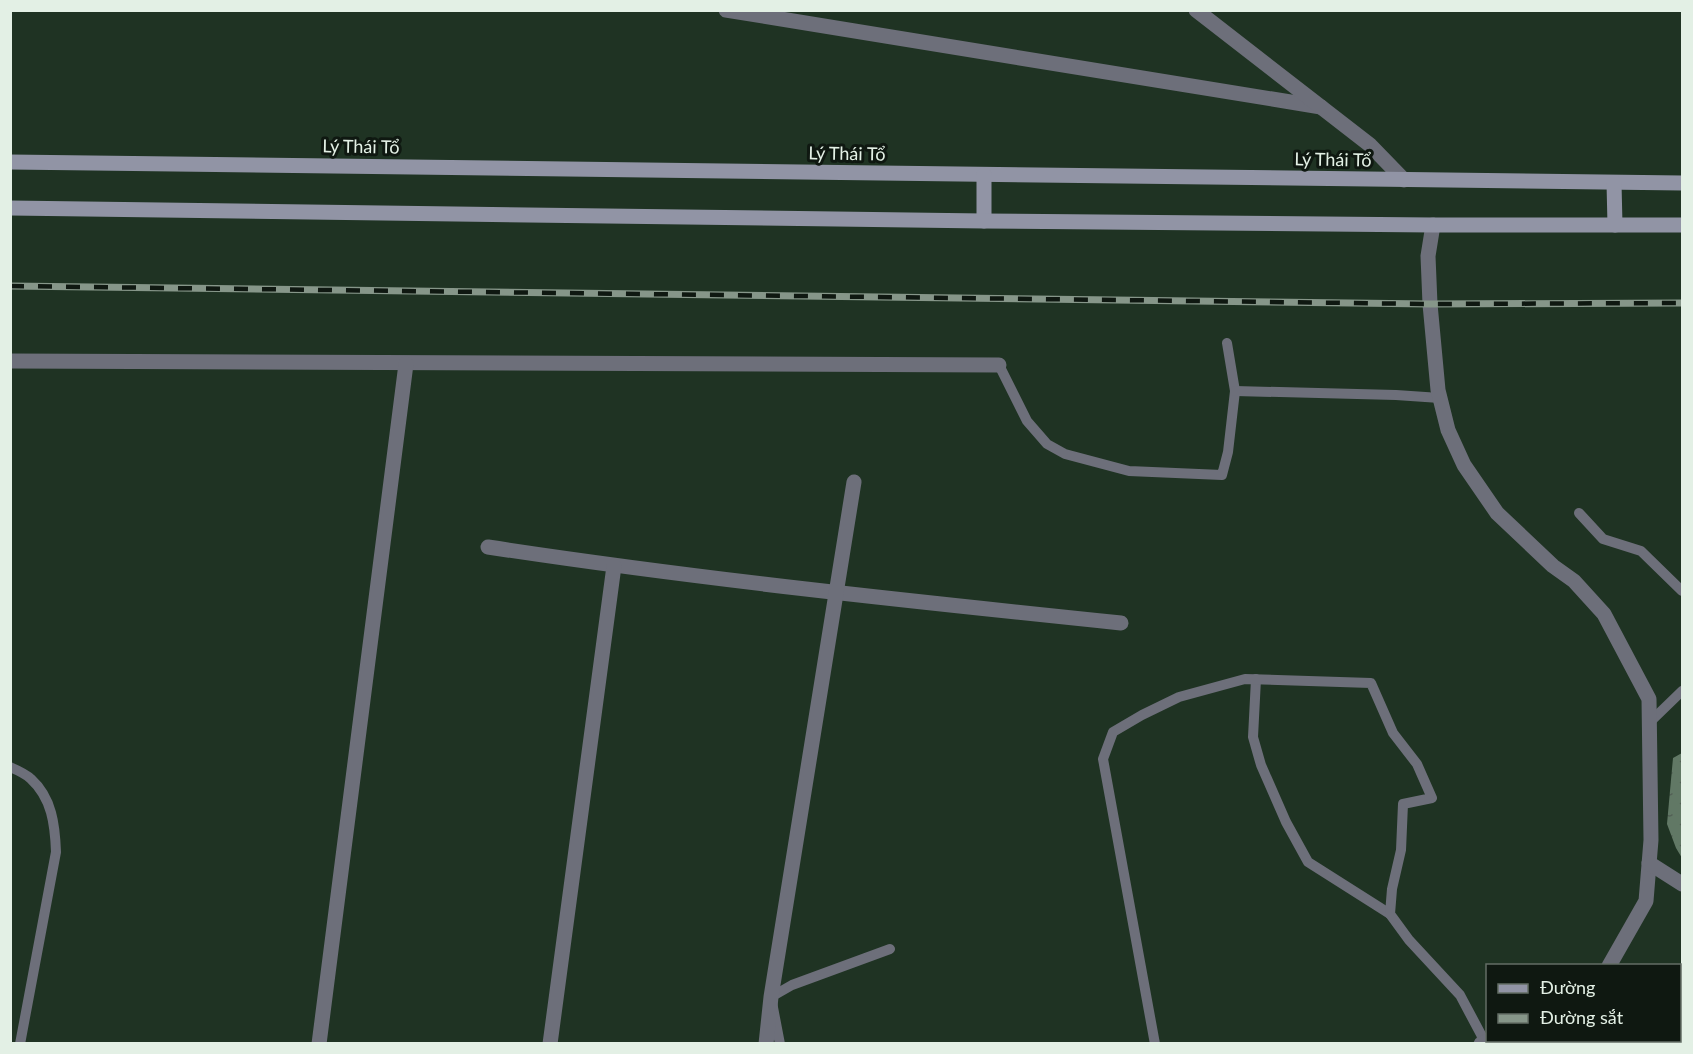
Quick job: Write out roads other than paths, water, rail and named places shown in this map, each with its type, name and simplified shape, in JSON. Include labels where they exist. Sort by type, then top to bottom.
[{"type":"main road","name":"Lý Thái Tổ","points":[[10,162],[1683,183]]},
{"type":"main road","points":[[984,175],[984,221]]},
{"type":"main road","points":[[1614,183],[1614,225]]},
{"type":"main road","points":[[10,208],[984,221],[1683,225]]},
{"type":"street","points":[[726,10],[1321,107]]},
{"type":"street","points":[[1196,10],[1370,145],[1404,180]]},
{"type":"street","points":[[1433,225],[1428,256],[1430,304],[1440,398],[1448,430],[1464,465],[1497,513],[1553,566],[1574,580],[1604,614],[1649,699],[1651,840],[1646,901],[1610,964]]},
{"type":"street","points":[[10,361],[999,365]]},
{"type":"street","points":[[319,1044],[406,364]]},
{"type":"street","points":[[766,1044],[771,997],[854,482]]},
{"type":"street","points":[[488,547],[614,566],[836,594],[1121,623]]},
{"type":"street","points":[[550,1044],[614,566]]},
{"type":"street","points":[[1649,863],[1683,884]]},
{"type":"lane","points":[[999,365],[1027,421],[1047,444],[1065,454],[1130,471],[1222,475],[1228,452],[1235,391],[1227,343]]},
{"type":"lane","points":[[1235,391],[1440,398]]},
{"type":"lane","points":[[1579,513],[1603,539],[1641,551],[1683,591]]},
{"type":"lane","points":[[1155,1044],[1103,759],[1113,732],[1142,714],[1179,697],[1245,679],[1371,683],[1393,733],[1417,764],[1432,798],[1403,804],[1401,850],[1392,889],[1390,914]]},
{"type":"lane","points":[[1256,680],[1253,737],[1261,765],[1286,822],[1308,862],[1390,914],[1409,940],[1460,995],[1485,1042]]},
{"type":"lane","points":[[1649,723],[1683,691]]},
{"type":"lane","points":[[10,767],[30,778],[47,800],[56,834],[56,852],[20,1044]]},
{"type":"lane","points":[[780,1044],[771,997],[792,985],[890,949]]},
{"type":"water","points":[[1682,753],[1682,858],[1667,824],[1673,758]]},
{"type":"railway","points":[[10,286],[1430,304],[1682,303]]}]
